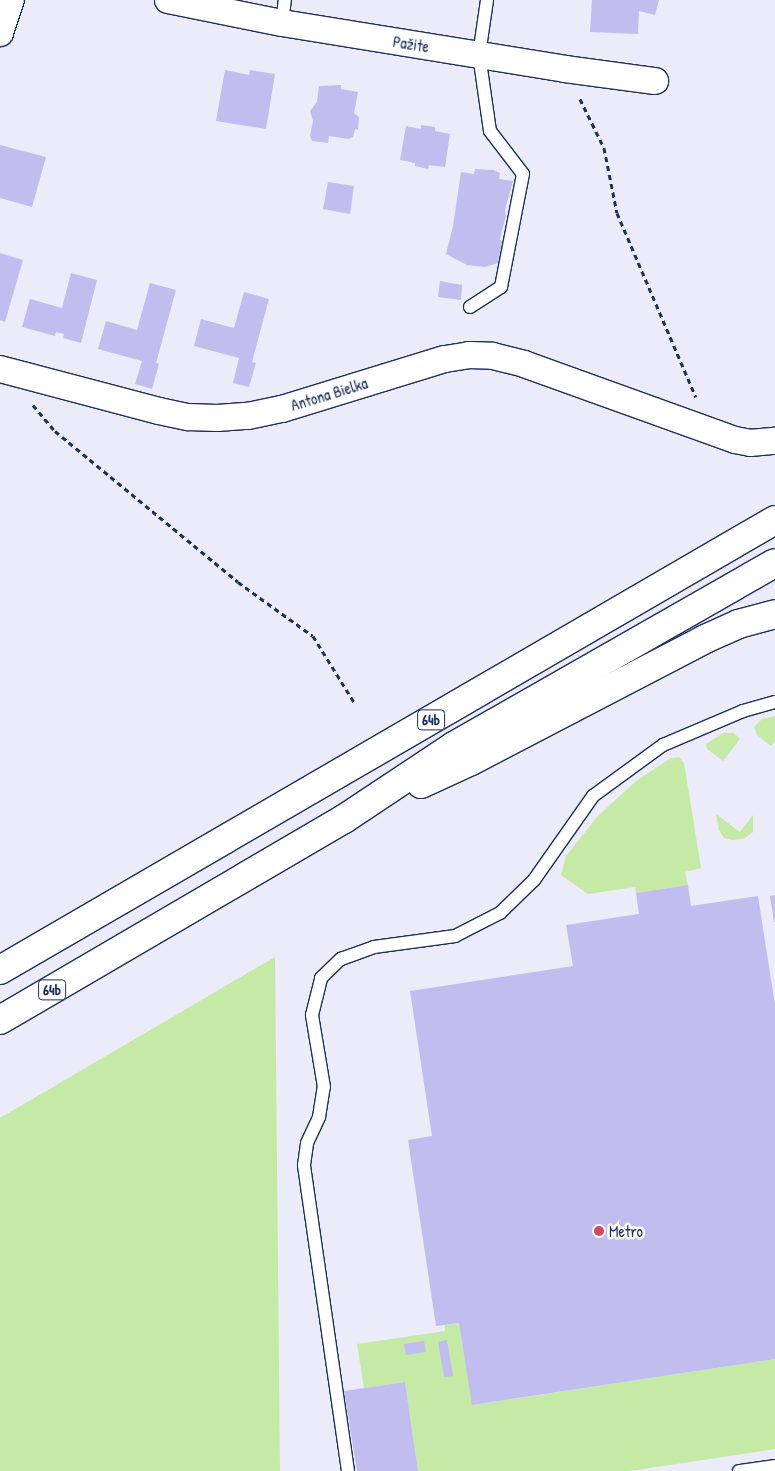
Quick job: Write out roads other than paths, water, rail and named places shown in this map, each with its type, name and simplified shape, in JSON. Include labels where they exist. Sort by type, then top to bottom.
[{"type":"main road","name":"64b","points":[[0,970],[775,520]]},
{"type":"main road","name":"64b","points":[[0,1020],[344,819],[454,746],[775,563]]},
{"type":"main road","points":[[344,819],[471,761],[705,639],[738,624],[775,614]]},
{"type":"street","points":[[0,33],[11,0]]},
{"type":"street","name":"Pažite","points":[[168,0],[283,11],[479,55],[655,81]]},
{"type":"street","name":"Antona Bielka","points":[[0,368],[159,411],[217,418],[248,416],[282,409],[445,359],[469,355],[493,356],[524,364],[735,440],[756,443],[775,441]]},
{"type":"lane","points":[[470,307],[501,287],[523,174],[490,131],[479,55],[487,0]]},
{"type":"lane","points":[[348,1471],[304,1164],[307,1143],[319,1117],[324,1087],[312,1016],[322,978],[341,959],[374,947],[455,936],[500,913],[534,880],[592,796],[663,745],[743,711],[775,702]]},
{"type":"lane","points":[[739,1471],[775,1466]]},
{"type":"place","name":"Metro","points":[[599,1231]]}]
